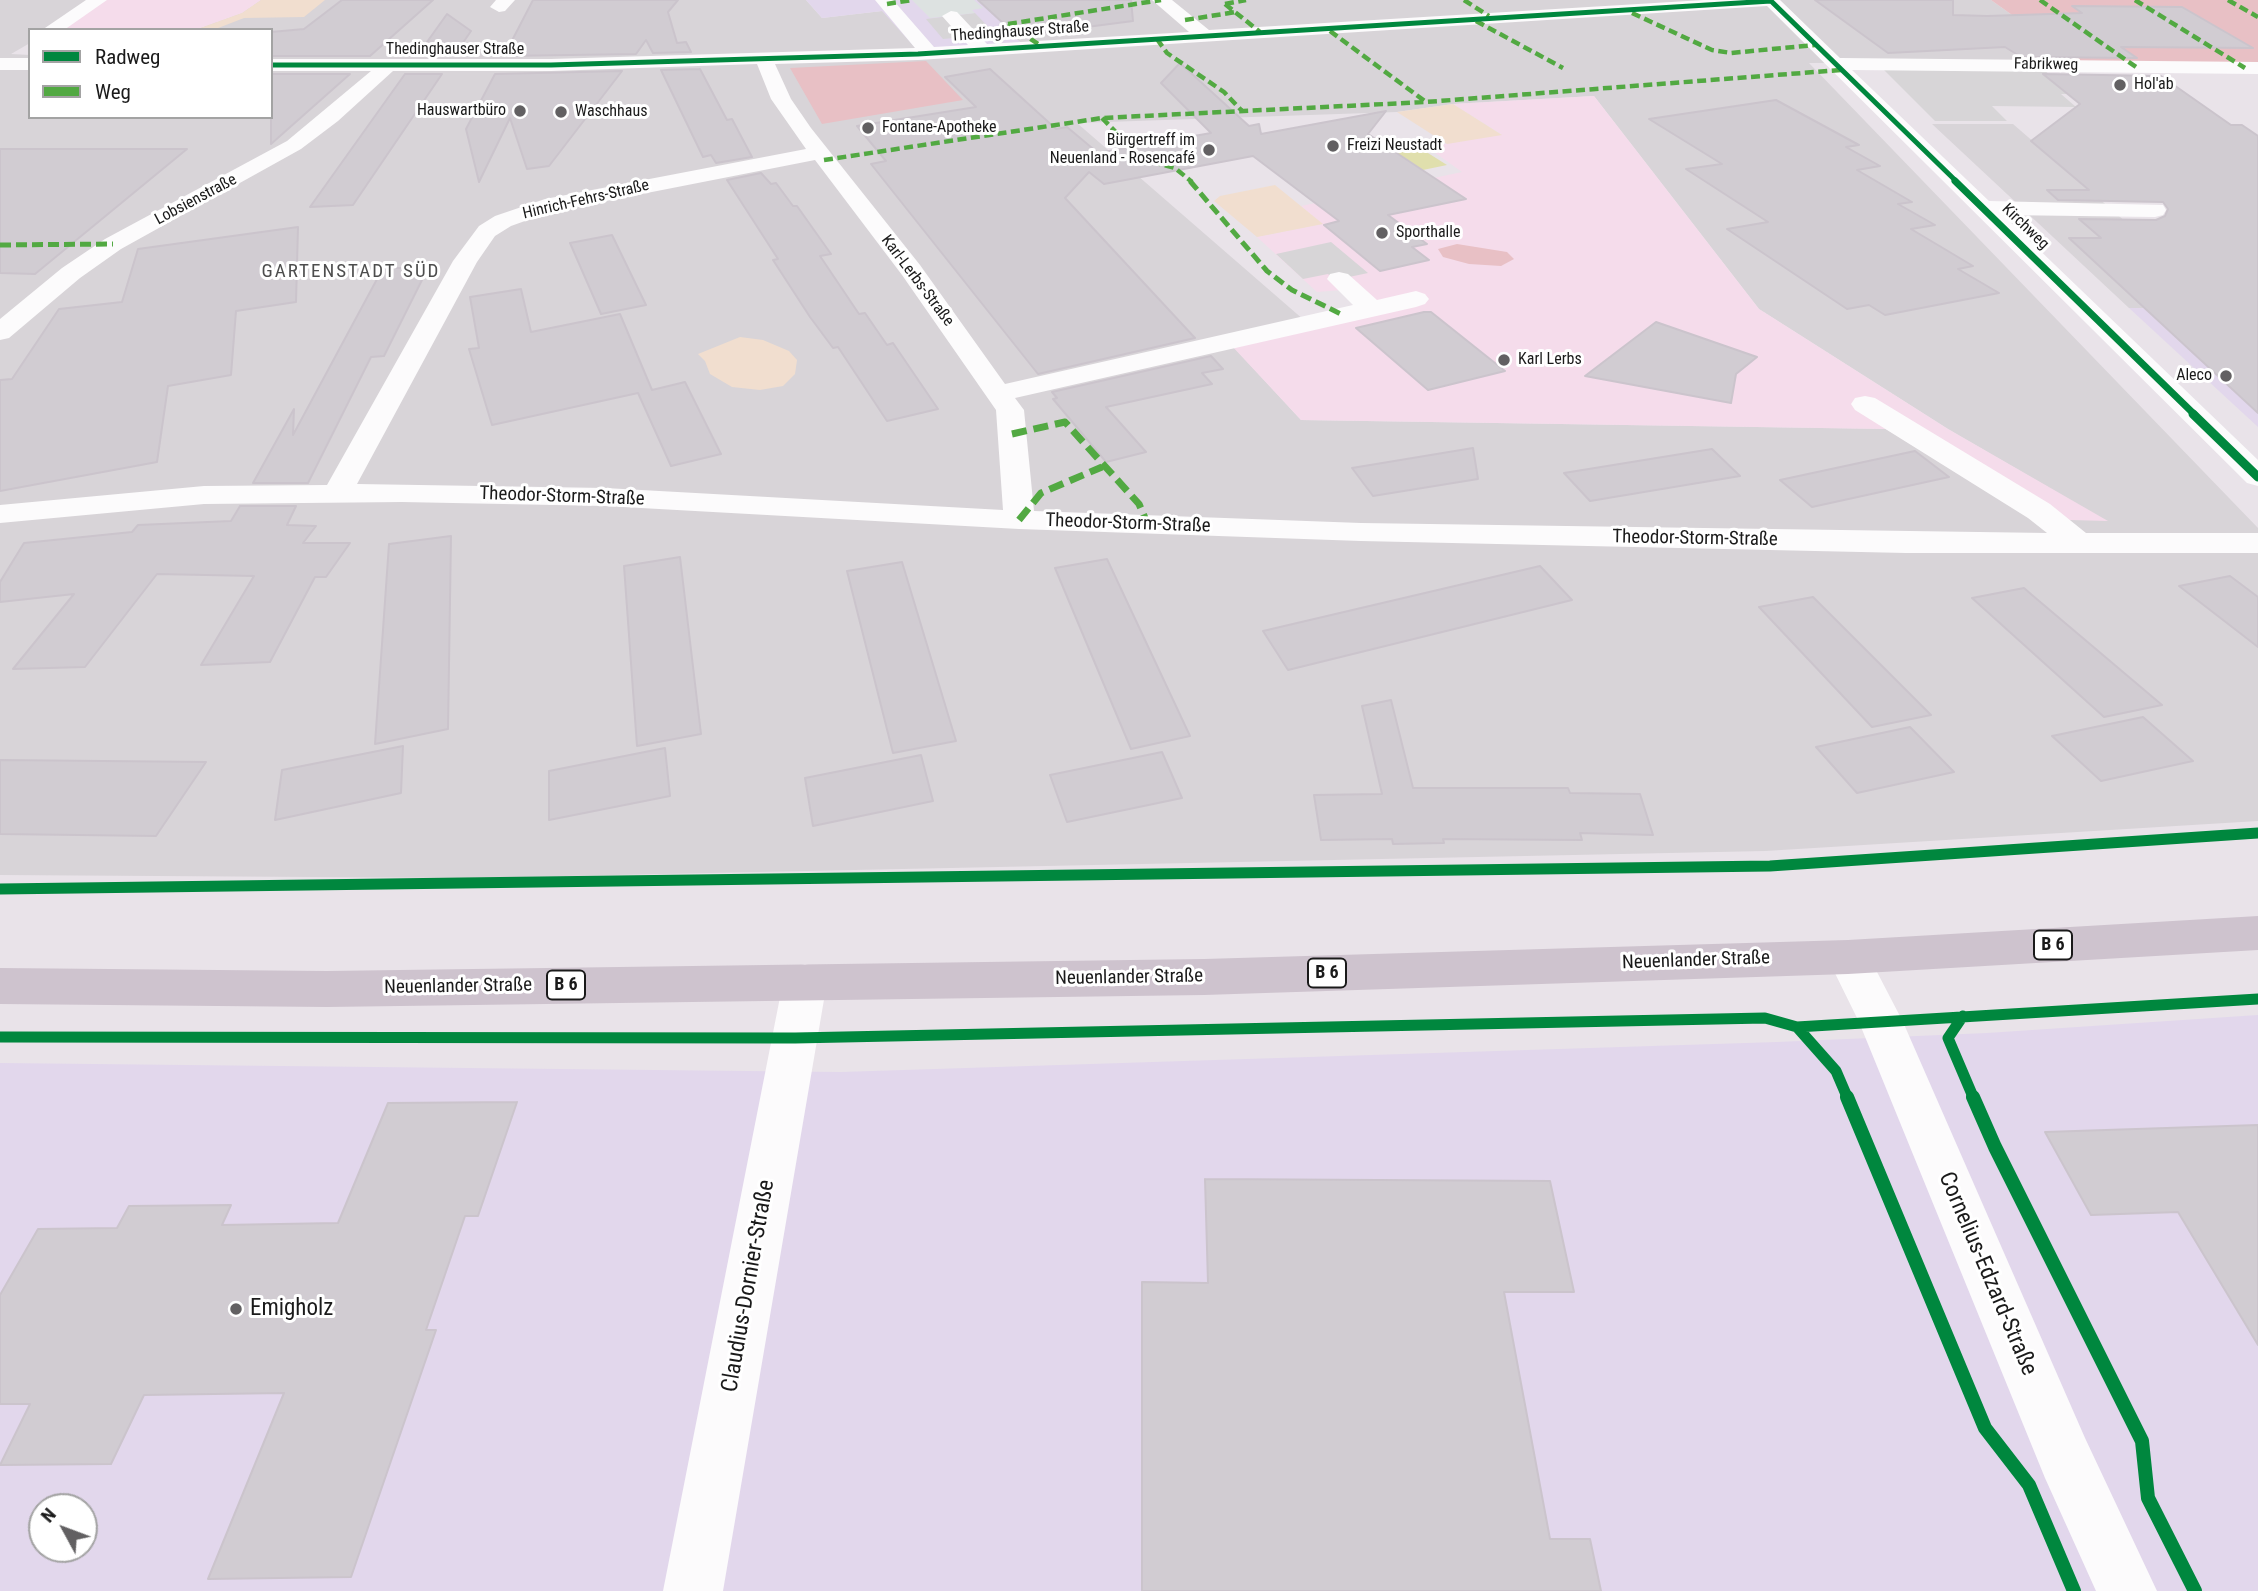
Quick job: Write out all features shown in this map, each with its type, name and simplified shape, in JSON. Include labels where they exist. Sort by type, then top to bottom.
[{"type":"main road","name":"Neuenlander Straße","points":[[0,986],[327,989],[1204,977],[1848,957],[2258,933]]},
{"type":"street","points":[[54,28],[98,0]]},
{"type":"street","points":[[884,0],[929,53]]},
{"type":"street","points":[[1161,0],[1205,36]]},
{"type":"street","name":"Thedinghauser Straße","points":[[273,65],[530,66],[929,53],[1770,0]]},
{"type":"street","name":"Kirchweg","points":[[1770,0],[2258,477]]},
{"type":"street","points":[[1413,7],[1430,20]]},
{"type":"street","points":[[951,16],[982,50]]},
{"type":"street","name":"Karl-Lerbs-Straße","points":[[764,60],[781,99],[819,153],[911,270],[1010,410],[1019,520]]},
{"type":"street","name":"Fabrikweg","points":[[1835,64],[2258,68]]},
{"type":"street","name":"Lobsienstraße","points":[[0,332],[71,273],[113,244],[295,145],[331,117],[388,65]]},
{"type":"street","name":"Hinrich-Fehrs-Straße","points":[[338,492],[465,261],[486,231],[503,221],[543,207],[819,153]]},
{"type":"street","points":[[1983,208],[2155,209]]},
{"type":"street","points":[[1339,279],[1372,309]]},
{"type":"street","points":[[1000,393],[1416,299]]},
{"type":"street","points":[[1866,404],[2039,512],[2076,541]]},
{"type":"street","name":"Theodor-Storm-Straße","points":[[0,514],[204,495],[338,492],[605,497],[1019,520],[1375,533],[1906,542],[2258,543]]},
{"type":"street","name":"Cornelius-Edzard-Straße","points":[[1848,957],[1881,1022],[2060,1445],[2127,1591]]},
{"type":"street","name":"Claudius-Dornier-Straße","points":[[693,1591],[805,982]]},
{"type":"shaded area","points":[[0,0],[101,0],[55,28],[28,28],[28,44],[11,54],[28,55],[28,119],[273,119],[273,28],[201,28],[242,13],[261,0],[806,0],[822,18],[882,11],[1024,45],[997,24],[1023,0],[1991,0],[2078,62],[1809,63],[2258,528],[2258,821],[1765,851],[471,878],[0,875]],"holes":[[[1594,96],[1759,309],[1948,429],[2106,521],[1886,429],[1301,420],[1232,345],[1312,327],[1077,123],[1397,112],[1453,104]]]},
{"type":"shaded area","points":[[101,0],[261,0],[242,13],[201,28],[55,28]]},
{"type":"shaded area","points":[[261,0],[325,0],[304,17],[244,18],[218,28],[201,28],[242,13]]},
{"type":"shaded area","points":[[806,0],[1023,0],[1045,17],[998,24],[1025,46],[919,52],[882,11],[822,18]]},
{"type":"shaded area","points":[[912,0],[974,0],[983,8],[972,10],[975,13],[930,18]]},
{"type":"shaded area","points":[[1991,0],[2258,0],[2258,64],[2078,62]]},
{"type":"shaded area","points":[[975,13],[995,34],[943,39],[926,19]]},
{"type":"shaded area","points":[[926,61],[963,100],[822,124],[790,68]]},
{"type":"shaded area","points":[[1883,69],[2044,70],[2073,94],[2061,94],[2076,107],[1992,106],[2007,121],[1935,121]]},
{"type":"shaded area","points":[[1594,96],[1759,309],[1948,429],[2108,521],[2033,519],[1886,429],[1301,420],[1231,345],[1368,314],[1342,290],[1317,292],[1257,237],[1322,224],[1301,206],[1462,172],[1427,147],[1501,134],[1453,104]]},
{"type":"shaded area","points":[[1453,104],[1502,135],[1447,144],[1397,112]]},
{"type":"shaded area","points":[[1932,124],[2013,124],[2225,308],[2129,308]]},
{"type":"shaded area","points":[[1275,185],[1323,224],[1257,237],[1214,201],[1220,196]]},
{"type":"shaded area","points":[[1331,242],[1368,273],[1335,280],[1328,274],[1303,279],[1276,254]]},
{"type":"shaded area","points":[[1457,244],[1507,252],[1514,259],[1501,266],[1469,264],[1443,257],[1438,249]]},
{"type":"shaded area","points":[[2129,308],[2258,309],[2258,427]]},
{"type":"shaded area","points":[[740,337],[763,340],[789,351],[797,360],[795,374],[783,386],[760,390],[732,387],[710,374],[705,361],[698,354]]},
{"type":"shaded area","points":[[2258,1015],[2258,1591],[0,1591],[0,1063],[841,1072],[1987,1033]]},
{"type":"green space","points":[[1420,148],[1447,165],[1389,177],[1362,159]]},
{"type":"building","points":[[342,0],[433,0],[370,56],[273,56],[273,32],[304,29]]},
{"type":"building","points":[[533,0],[678,0],[668,12],[677,43],[686,42],[691,52],[653,53],[646,40],[636,54],[504,56]]},
{"type":"building","points":[[978,0],[1131,0],[1133,21],[1017,36]]},
{"type":"building","points":[[1815,0],[1953,0],[1953,15],[1987,16],[2082,13],[2072,6],[2182,7],[2253,48],[2121,47],[2137,58],[2021,57],[2005,47],[1888,53]]},
{"type":"building","points":[[447,14],[471,31],[454,56],[417,56]]},
{"type":"building","points":[[1180,63],[1249,126],[1259,124],[1261,134],[1386,111],[1368,134],[1466,199],[1388,215],[1427,244],[1412,247],[1429,260],[1380,271],[1324,225],[1339,221],[1253,156],[1104,184],[1089,172],[1065,198],[1195,338],[1038,374],[871,164],[886,161],[857,126],[976,107],[945,77],[990,69],[1056,129],[1067,127],[1098,153],[1211,133],[1161,83]]},
{"type":"building","points":[[700,69],[727,120],[732,119],[752,157],[716,163],[711,155],[703,157],[661,70]]},
{"type":"building","points":[[622,71],[549,166],[527,169],[510,118],[479,182],[466,129],[495,74]]},
{"type":"building","points":[[273,74],[350,74],[271,144]]},
{"type":"building","points":[[405,74],[442,74],[353,205],[310,207]]},
{"type":"building","points":[[2043,74],[2161,76],[2231,125],[2242,125],[2258,136],[2258,413],[2069,238],[2101,238],[2079,219],[2156,220],[2165,216],[2168,209],[2163,202],[2058,200],[2047,190],[2089,190],[2031,141],[2080,104]]},
{"type":"building","points":[[1776,100],[1859,145],[1846,147],[1880,166],[1857,170],[1912,202],[1898,204],[1935,225],[1911,229],[1973,266],[1958,269],[1999,293],[1885,315],[1869,305],[1847,309],[1727,229],[1768,222],[1686,169],[1722,164],[1649,119]]},
{"type":"building","points":[[0,149],[187,149],[35,274],[0,273]]},
{"type":"building","points":[[761,173],[771,184],[776,183],[793,206],[797,206],[831,254],[820,256],[859,314],[865,313],[887,345],[893,343],[938,409],[887,421],[838,347],[833,348],[810,317],[773,260],[778,259],[727,180]]},
{"type":"building","points":[[298,227],[296,302],[236,311],[231,375],[168,386],[157,462],[0,491],[0,380],[12,379],[59,309],[122,302],[138,249]]},
{"type":"building","points":[[612,235],[646,305],[601,314],[570,243]]},
{"type":"building","points":[[383,268],[428,268],[384,356],[371,357],[308,483],[253,483],[294,409],[293,435]]},
{"type":"building","points":[[521,289],[531,332],[620,314],[652,390],[685,382],[721,454],[671,466],[638,393],[492,425],[469,349],[479,348],[470,297]]},
{"type":"building","points":[[1431,312],[1505,371],[1428,390],[1356,328]]},
{"type":"building","points":[[1656,322],[1757,357],[1736,374],[1731,403],[1585,376]]},
{"type":"building","points":[[1211,356],[1223,369],[1202,373],[1212,384],[1106,407],[1146,452],[1106,462],[1053,399],[1057,398],[1052,392]]},
{"type":"building","points":[[1473,448],[1478,479],[1373,496],[1352,468]]},
{"type":"building","points":[[1712,449],[1740,476],[1590,501],[1564,473]]},
{"type":"building","points":[[1915,451],[1949,477],[1812,507],[1780,480]]},
{"type":"building","points":[[240,506],[296,506],[287,525],[316,526],[303,543],[350,543],[326,577],[315,577],[270,662],[201,665],[254,576],[157,574],[85,667],[13,669],[74,594],[0,602],[0,582],[24,543],[132,532],[138,525],[231,521]]},
{"type":"building","points":[[451,536],[448,729],[375,744],[389,544]]},
{"type":"building","points":[[680,557],[701,734],[637,746],[624,566]]},
{"type":"building","points":[[1107,559],[1190,736],[1131,749],[1055,568]]},
{"type":"building","points":[[902,562],[956,741],[893,753],[847,571]]},
{"type":"building","points":[[1540,566],[1572,600],[1288,670],[1263,631]]},
{"type":"building","points":[[2230,576],[2258,597],[2258,647],[2179,586]]},
{"type":"building","points":[[2024,588],[2162,705],[2104,717],[1972,598]]},
{"type":"building","points":[[1813,597],[1931,715],[1872,727],[1759,607]]},
{"type":"building","points":[[1391,700],[1413,788],[1568,788],[1570,793],[1640,794],[1653,835],[1580,833],[1582,840],[1443,839],[1444,843],[1393,844],[1392,839],[1321,840],[1314,795],[1382,794],[1362,706]]},
{"type":"building","points":[[2143,717],[2193,761],[2101,781],[2052,736]]},
{"type":"building","points":[[1910,727],[1954,772],[1857,793],[1816,747]]},
{"type":"building","points":[[403,746],[401,793],[275,820],[282,770]]},
{"type":"building","points":[[665,748],[670,796],[549,820],[549,771]]},
{"type":"building","points":[[1162,752],[1182,798],[1067,822],[1050,775]]},
{"type":"building","points":[[921,755],[933,801],[813,826],[805,778]]},
{"type":"building","points":[[0,760],[206,762],[156,836],[0,834]]},
{"type":"building","points":[[517,1102],[478,1216],[465,1216],[426,1330],[436,1330],[351,1577],[208,1579],[284,1393],[144,1395],[111,1464],[0,1465],[30,1404],[0,1404],[0,1295],[38,1229],[117,1228],[129,1206],[231,1205],[222,1225],[338,1223],[388,1103]]},
{"type":"building","points":[[2258,1125],[2258,1345],[2178,1212],[2091,1215],[2045,1132]]},
{"type":"building","points":[[1205,1179],[1550,1181],[1574,1292],[1504,1292],[1550,1539],[1590,1539],[1601,1591],[1142,1591],[1142,1282],[1208,1283]]},
{"type":"marked path","points":[[887,4],[912,0]]},
{"type":"marked path","points":[[1008,24],[1161,0]]},
{"type":"marked path","points":[[1225,4],[1246,0]]},
{"type":"marked path","points":[[1464,0],[1489,16]]},
{"type":"marked path","points":[[2040,0],[2136,67]]},
{"type":"marked path","points":[[2135,0],[2245,68]]},
{"type":"marked path","points":[[2228,0],[2258,17]]},
{"type":"marked path","points":[[1225,4],[1260,32]]},
{"type":"marked path","points":[[1185,20],[1236,12]]},
{"type":"marked path","points":[[1632,13],[1712,50],[1731,53],[1815,45]]},
{"type":"marked path","points":[[1476,21],[1563,68]]},
{"type":"marked path","points":[[1008,24],[1041,46]]},
{"type":"marked path","points":[[1330,31],[1426,102]]},
{"type":"marked path","points":[[1157,39],[1167,53],[1224,92],[1243,112]]},
{"type":"marked path","points":[[824,160],[1102,118],[1426,102],[1841,70]]},
{"type":"marked path","points":[[1102,118],[1142,159],[1175,168],[1198,188],[1267,271],[1292,290],[1343,315]]},
{"type":"marked path","points":[[1156,159],[1184,155]]},
{"type":"marked path","points":[[0,245],[113,244]]},
{"type":"marked path","points":[[1012,434],[1065,422],[1139,504],[1148,525]]},
{"type":"marked path","points":[[1019,520],[1041,493],[1102,467]]},
{"type":"cycle path","points":[[1770,0],[2258,477]]},
{"type":"cycle path","points":[[273,65],[551,65],[918,54],[1771,1]]},
{"type":"cycle path","points":[[0,889],[1770,866],[2258,833]]},
{"type":"cycle path","points":[[0,1037],[795,1038],[1765,1018],[1797,1027],[2258,999]]},
{"type":"cycle path","points":[[1963,1016],[1948,1038],[1995,1147],[2142,1441],[2148,1498],[2195,1591]]},
{"type":"cycle path","points":[[1797,1027],[1836,1071],[1985,1428],[2029,1485],[2074,1591]]},
{"type":"place","name":"Hol'ab","points":[[2120,85]]},
{"type":"place","name":"Hauswartbüro","points":[[520,111]]},
{"type":"place","name":"Waschhaus","points":[[561,112]]},
{"type":"place","name":"Fontane-Apotheke","points":[[868,128]]},
{"type":"place","name":"Freizi Neustadt","points":[[1333,146]]},
{"type":"place","name":"Bürgertreff im Neuenland - Rosencafé","points":[[1209,150]]},
{"type":"place","name":"Sporthalle","points":[[1382,233]]},
{"type":"place","name":"Karl Lerbs","points":[[1504,360]]},
{"type":"place","name":"Aleco","points":[[2226,376]]},
{"type":"place","name":"Emigholz","points":[[236,1309]]},
{"type":"district","name":"GARTENSTADT SÜD","points":[[351,272]]}]
